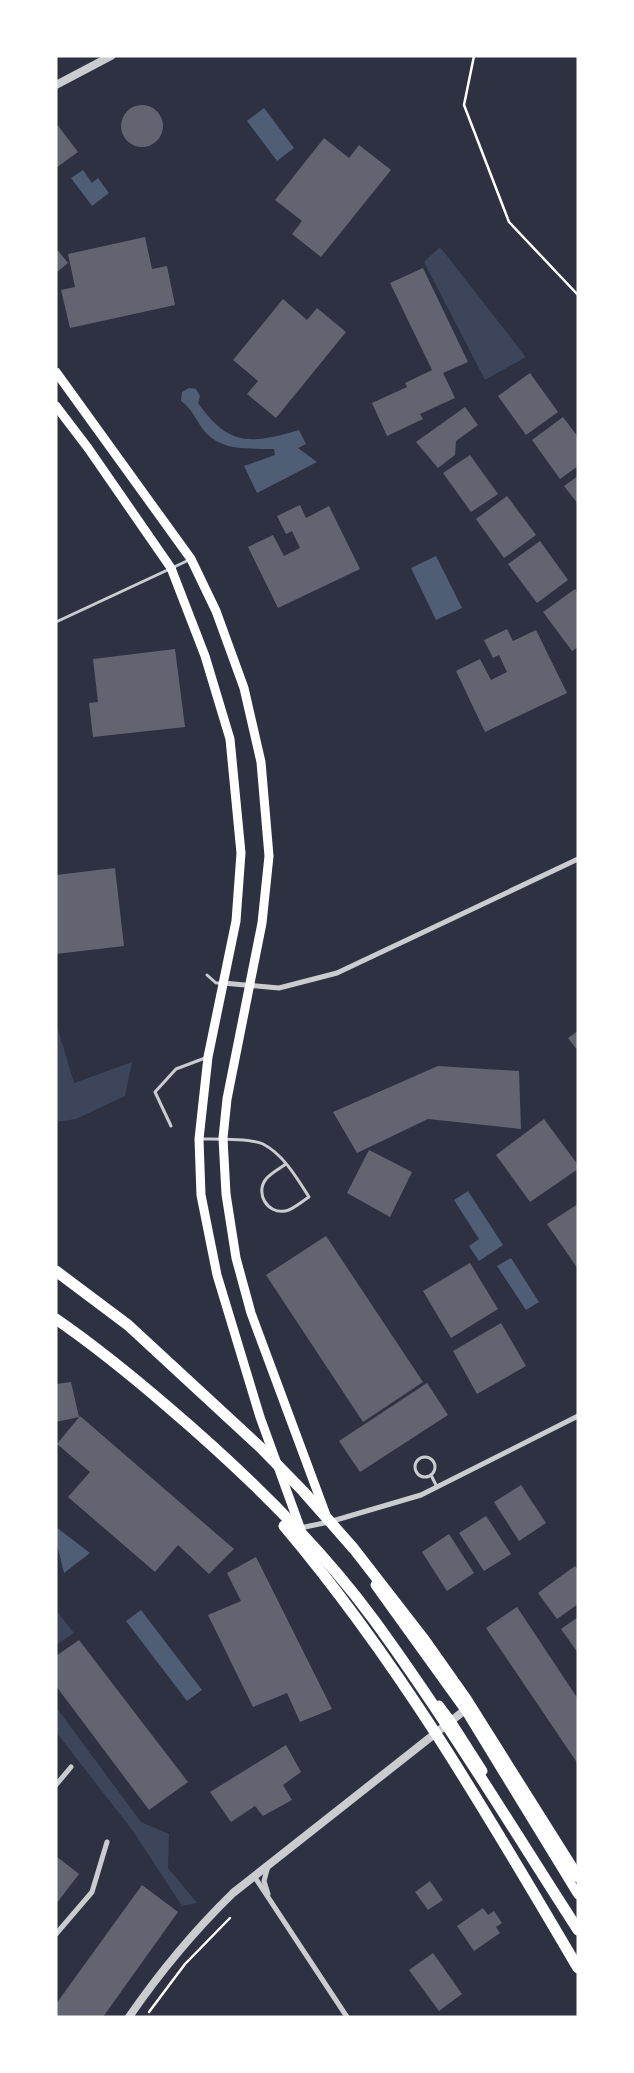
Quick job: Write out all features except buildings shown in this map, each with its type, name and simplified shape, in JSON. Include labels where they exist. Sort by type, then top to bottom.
[{"type":"highway","points":[[56,1271],[128,1325],[260,1448],[354,1549],[423,1638],[466,1699],[578,1877]]},
{"type":"highway","points":[[56,1319],[101,1350],[226,1458],[277,1507],[325,1561],[373,1620],[441,1719],[578,1930]]},
{"type":"highway","points":[[226,1458],[302,1548],[374,1640],[452,1755],[578,1968]]},
{"type":"main road","points":[[56,372],[191,559],[216,611],[244,688],[261,762],[269,856],[262,923],[251,987],[232,1074],[223,1138],[226,1194],[236,1258],[274,1377],[329,1522],[465,1710],[578,1895]]},
{"type":"main road","points":[[56,406],[88,448],[171,568],[205,656],[230,739],[241,853],[236,921],[208,1056],[199,1139],[201,1194],[217,1275],[260,1416],[300,1528],[342,1588],[451,1720],[578,1923]]},
{"type":"street","points":[[56,85],[111,56]]},
{"type":"street","points":[[223,983],[279,988],[337,973],[578,859]]},
{"type":"street","points":[[300,1528],[329,1522],[420,1495],[578,1416]]},
{"type":"street","points":[[129,2017],[178,1951],[203,1922],[254,1876],[465,1710]]},
{"type":"street","points":[[56,1785],[71,1767]]},
{"type":"street","points":[[56,1934],[92,1892],[107,1842]]},
{"type":"street","points":[[269,1864],[264,1881],[270,1899]]},
{"type":"street","points":[[254,1876],[347,2017]]},
{"type":"lane","points":[[56,622],[191,559]]},
{"type":"lane","points":[[207,975],[216,983],[223,983]]},
{"type":"lane","points":[[171,1126],[155,1092],[176,1070],[208,1056]]},
{"type":"lane","points":[[199,1139],[223,1138],[262,1143],[281,1157],[286,1164],[309,1197],[294,1208],[282,1212],[269,1207],[265,1202],[262,1190],[267,1178],[286,1164]]},
{"type":"lane","points":[[426,1457],[434,1461],[435,1470],[431,1475],[421,1476],[416,1471],[416,1464],[420,1458],[426,1457]]},
{"type":"lane","points":[[431,1475],[437,1487]]},
{"type":"path","points":[[474,56],[464,105],[509,222],[578,295]]},
{"type":"path","points":[[144,2017],[185,1964],[230,1918]]},
{"type":"shaded area","points":[[264,108],[294,148],[277,161],[247,121]]},
{"type":"shaded area","points":[[83,170],[92,183],[98,178],[109,193],[92,206],[71,178]]},
{"type":"shaded area","points":[[440,247],[526,357],[485,380],[424,262]]},
{"type":"shaded area","points":[[189,388],[196,389],[200,396],[198,403],[220,428],[231,435],[254,439],[282,435],[299,430],[306,444],[298,448],[317,462],[257,493],[244,466],[275,455],[274,449],[225,445],[209,436],[191,410],[181,401],[182,392]]},
{"type":"shaded area","points":[[436,556],[462,608],[436,620],[411,568]]},
{"type":"shaded area","points":[[56,1023],[74,1083],[132,1062],[125,1096],[76,1119],[56,1122]]},
{"type":"shaded area","points":[[468,1191],[503,1245],[479,1261],[469,1246],[479,1239],[454,1200]]},
{"type":"shaded area","points":[[511,1258],[539,1302],[526,1310],[497,1266]]},
{"type":"shaded area","points":[[56,1527],[90,1553],[64,1573],[56,1541]]},
{"type":"shaded area","points":[[56,1610],[74,1633],[56,1645]]},
{"type":"shaded area","points":[[141,1610],[202,1690],[187,1701],[126,1621]]},
{"type":"shaded area","points":[[56,1707],[141,1822],[169,1834],[168,1868],[197,1903],[182,1906],[133,1831],[56,1732]]}]
